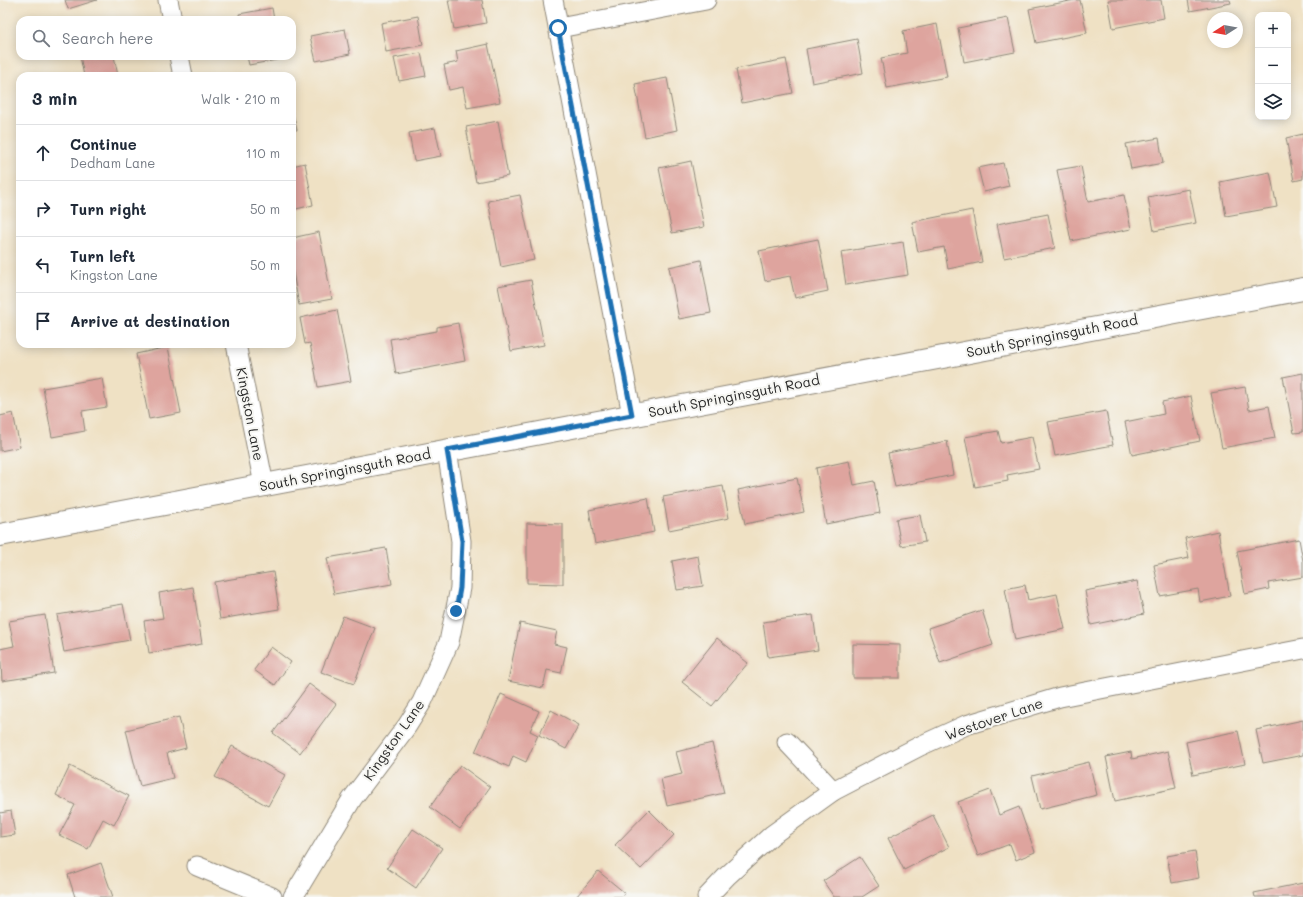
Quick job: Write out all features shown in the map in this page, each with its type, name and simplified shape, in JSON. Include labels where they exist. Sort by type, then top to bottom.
[{"type":"street","points":[[168,0],[171,16]]},
{"type":"street","points":[[553,0],[632,415]]},
{"type":"street","points":[[558,28],[706,0]]},
{"type":"street","points":[[180,60],[182,72]]},
{"type":"street","name":"South Springinsguth Road","points":[[0,535],[1303,289]]},
{"type":"street","name":"Kingston Lane","points":[[237,348],[264,485]]},
{"type":"street","name":"Kingston Lane","points":[[293,897],[352,799],[407,726],[422,702],[449,642],[460,588],[462,541],[447,450]]},
{"type":"street","name":"Westover Lane","points":[[707,897],[727,876],[772,835],[833,791],[920,746],[966,725],[1060,697],[1303,649]]},
{"type":"street","points":[[787,742],[833,791]]},
{"type":"street","points":[[196,866],[272,897]]},
{"type":"building","points":[[65,0],[97,0],[68,9]]},
{"type":"building","points":[[448,0],[482,0],[486,23],[454,29]]},
{"type":"building","points":[[1080,0],[1087,33],[1036,43],[1029,9]]},
{"type":"building","points":[[1108,0],[1161,0],[1164,18],[1113,28]]},
{"type":"building","points":[[1188,0],[1230,0],[1231,3],[1190,11]]},
{"type":"building","points":[[272,8],[273,16],[239,16],[239,14]]},
{"type":"building","points":[[418,16],[423,45],[386,52],[381,23]]},
{"type":"building","points":[[1008,18],[1015,52],[964,62],[958,28]]},
{"type":"building","points":[[937,24],[947,77],[887,88],[881,58],[907,53],[903,31]]},
{"type":"building","points":[[345,29],[350,54],[316,61],[310,36]]},
{"type":"building","points":[[857,39],[863,73],[812,83],[806,49]]},
{"type":"building","points":[[488,44],[500,102],[467,108],[463,87],[449,90],[444,65],[458,62],[456,51]]},
{"type":"building","points":[[421,53],[426,76],[399,81],[394,58]]},
{"type":"building","points":[[786,59],[793,93],[742,103],[736,69]]},
{"type":"building","points":[[81,60],[115,60],[117,72],[83,72]]},
{"type":"building","points":[[248,60],[276,60],[249,65]]},
{"type":"building","points":[[667,78],[677,130],[645,137],[635,84]]},
{"type":"building","points":[[498,121],[508,176],[476,182],[466,127]]},
{"type":"building","points":[[435,128],[441,156],[414,161],[409,133]]},
{"type":"building","points":[[1303,134],[1303,179],[1294,181],[1286,138]]},
{"type":"building","points":[[1159,138],[1163,163],[1131,169],[1126,144]]},
{"type":"building","points":[[691,161],[704,227],[672,233],[659,168]]},
{"type":"building","points":[[305,163],[313,205],[296,209],[296,165]]},
{"type":"building","points":[[1003,163],[1009,186],[984,192],[978,168]]},
{"type":"building","points":[[1081,166],[1088,202],[1124,195],[1131,229],[1071,241],[1057,170]]},
{"type":"building","points":[[1270,172],[1277,207],[1226,216],[1220,182]]},
{"type":"building","points":[[1189,189],[1196,223],[1154,231],[1148,197]]},
{"type":"building","points":[[520,195],[534,260],[501,267],[488,201]]},
{"type":"building","points":[[972,210],[982,262],[948,269],[944,247],[918,252],[912,222]]},
{"type":"building","points":[[1048,214],[1055,248],[1004,258],[997,224]]},
{"type":"building","points":[[319,232],[332,299],[299,305],[296,289],[296,237]]},
{"type":"building","points":[[818,239],[828,291],[795,298],[790,276],[765,281],[759,251]]},
{"type":"building","points":[[903,242],[908,275],[846,285],[841,252]]},
{"type":"building","points":[[701,260],[711,313],[679,319],[669,267]]},
{"type":"building","points":[[531,280],[544,345],[511,351],[498,286]]},
{"type":"building","points":[[337,310],[351,381],[318,387],[310,343],[305,344],[300,318]]},
{"type":"building","points":[[458,323],[465,361],[396,374],[390,339],[437,331],[437,327]]},
{"type":"building","points":[[168,348],[181,413],[149,419],[136,354]]},
{"type":"building","points":[[1303,373],[1303,432],[1294,433],[1283,377]]},
{"type":"building","points":[[102,378],[107,407],[82,411],[85,431],[52,437],[43,388]]},
{"type":"building","points":[[1245,387],[1249,410],[1269,406],[1275,438],[1222,448],[1211,393]]},
{"type":"building","points":[[1191,396],[1200,441],[1132,455],[1125,422],[1164,414],[1162,402]]},
{"type":"building","points":[[1106,411],[1113,445],[1055,456],[1048,422]]},
{"type":"building","points":[[13,413],[20,447],[0,451],[0,416]]},
{"type":"building","points":[[998,431],[1001,443],[1032,437],[1039,469],[1007,475],[1008,481],[975,487],[965,437]]},
{"type":"building","points":[[947,441],[953,475],[895,487],[888,453]]},
{"type":"building","points":[[849,461],[854,485],[874,481],[880,513],[826,524],[816,468]]},
{"type":"building","points":[[797,478],[804,512],[745,524],[738,490]]},
{"type":"building","points":[[723,486],[729,518],[669,530],[663,497]]},
{"type":"building","points":[[648,498],[654,532],[595,544],[589,510]]},
{"type":"building","points":[[920,515],[925,542],[901,546],[896,519]]},
{"type":"building","points":[[527,523],[563,524],[563,584],[527,583]]},
{"type":"building","points":[[1218,531],[1230,596],[1200,602],[1198,589],[1160,596],[1154,565],[1189,558],[1185,538]]},
{"type":"building","points":[[1299,539],[1303,561],[1303,577],[1268,583],[1269,589],[1245,594],[1237,551]]},
{"type":"building","points":[[386,548],[392,584],[334,594],[327,558]]},
{"type":"building","points":[[698,556],[703,586],[677,590],[672,561]]},
{"type":"building","points":[[273,572],[279,609],[220,619],[214,582]]},
{"type":"building","points":[[1137,581],[1144,614],[1091,625],[1085,591]]},
{"type":"building","points":[[1025,585],[1028,600],[1057,594],[1065,629],[1015,640],[1005,589]]},
{"type":"building","points":[[193,587],[202,644],[149,653],[144,621],[163,618],[159,593]]},
{"type":"building","points":[[123,604],[130,640],[64,652],[57,615]]},
{"type":"building","points":[[982,610],[993,645],[940,663],[928,628]]},
{"type":"building","points":[[45,615],[54,673],[2,681],[0,649],[14,646],[9,621]]},
{"type":"building","points":[[813,615],[818,650],[768,657],[763,622]]},
{"type":"building","points":[[343,616],[375,628],[354,684],[321,672]]},
{"type":"building","points":[[520,623],[557,631],[554,644],[567,647],[561,673],[547,670],[543,688],[508,681]]},
{"type":"building","points":[[717,638],[748,663],[712,706],[682,682]]},
{"type":"building","points":[[853,644],[900,645],[900,678],[853,678]]},
{"type":"building","points":[[271,647],[291,662],[275,685],[254,670]]},
{"type":"building","points":[[309,684],[336,704],[300,753],[273,733]]},
{"type":"building","points":[[501,694],[539,711],[530,731],[538,735],[526,762],[513,756],[509,767],[475,752]]},
{"type":"building","points":[[551,710],[579,725],[566,749],[539,735]]},
{"type":"building","points":[[179,717],[186,748],[167,753],[173,778],[140,786],[126,730]]},
{"type":"building","points":[[1303,720],[1303,755],[1263,763],[1256,730]]},
{"type":"building","points":[[1238,731],[1245,764],[1193,775],[1186,742]]},
{"type":"building","points":[[712,743],[724,793],[667,806],[661,779],[682,774],[676,752]]},
{"type":"building","points":[[232,746],[285,775],[268,806],[215,777]]},
{"type":"building","points":[[1168,751],[1176,788],[1115,801],[1106,757],[1131,752],[1132,759]]},
{"type":"building","points":[[1089,762],[1097,795],[1040,809],[1032,776]]},
{"type":"building","points":[[460,765],[490,787],[460,829],[430,807]]},
{"type":"building","points":[[70,766],[129,796],[114,825],[103,819],[88,849],[59,835],[75,805],[56,795]]},
{"type":"building","points":[[990,790],[999,815],[1019,807],[1035,852],[1016,860],[1010,844],[978,856],[958,802]]},
{"type":"building","points":[[649,810],[674,835],[641,869],[615,845]]},
{"type":"building","points":[[11,811],[15,835],[0,837],[0,813]]},
{"type":"building","points":[[933,815],[949,847],[904,870],[888,838]]},
{"type":"building","points":[[413,829],[442,848],[416,888],[387,868]]},
{"type":"building","points":[[1195,851],[1199,878],[1172,883],[1167,856]]},
{"type":"building","points":[[860,857],[879,886],[862,897],[834,897],[823,881]]},
{"type":"building","points":[[101,863],[113,897],[75,897],[68,875]]},
{"type":"building","points":[[598,871],[625,893],[622,897],[576,897]]},
{"type":"building","points":[[1303,883],[1303,897],[1255,897],[1254,893]]},
{"type":"route","points":[[456,611],[460,588],[462,541],[447,450],[632,415],[558,28]]}]
